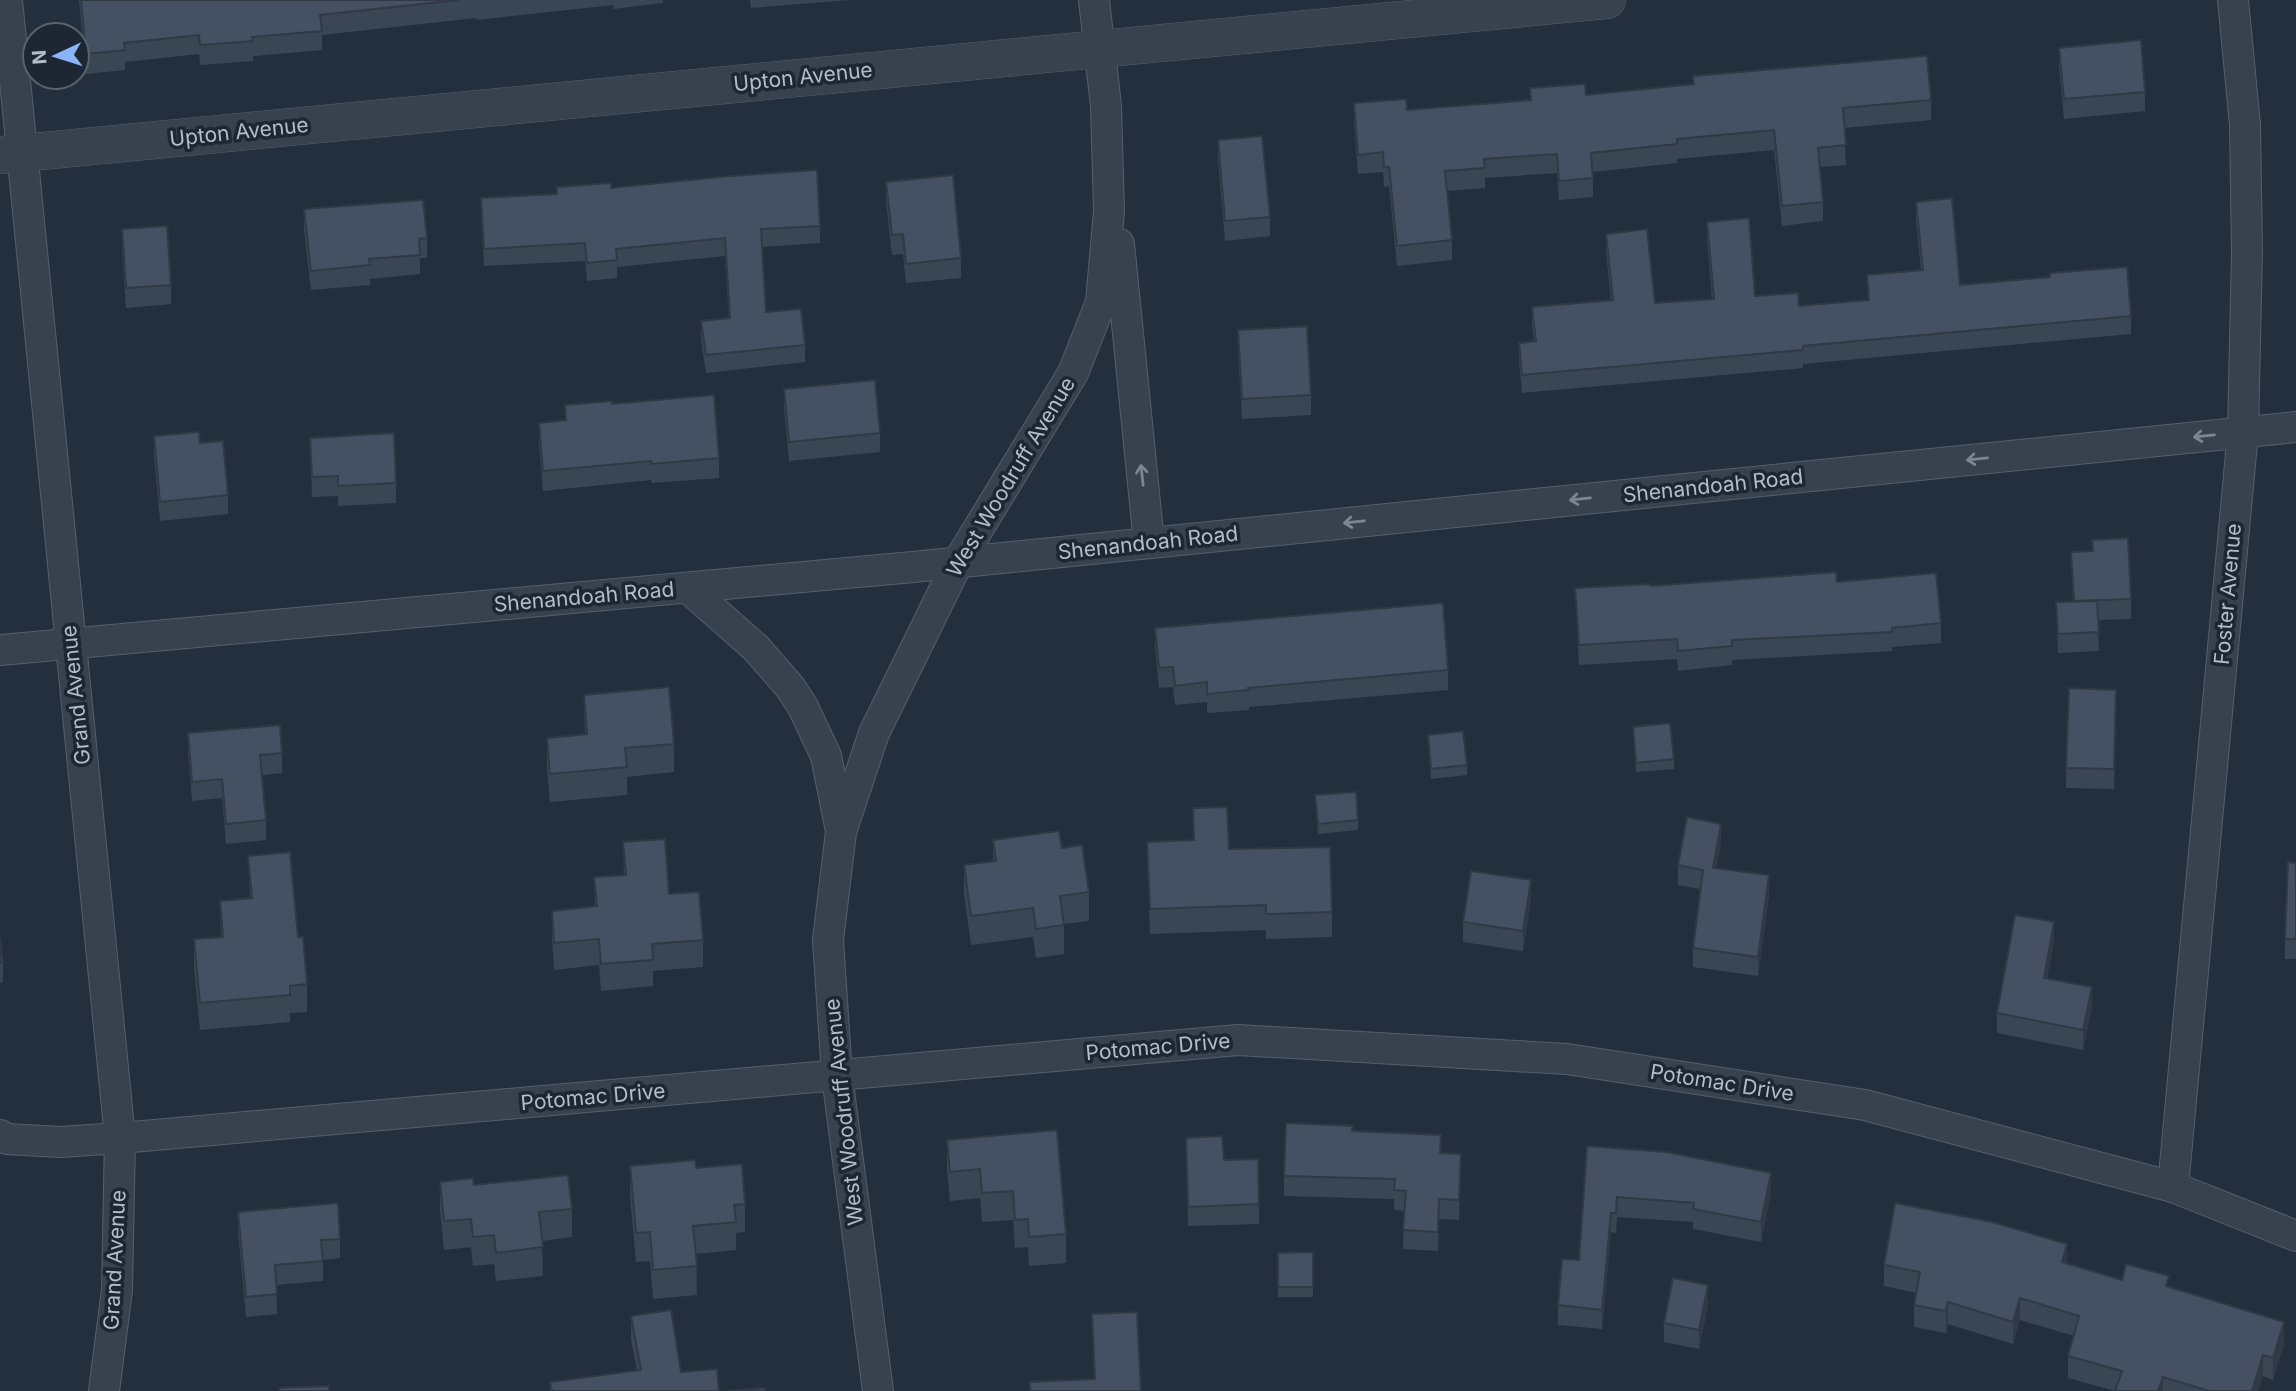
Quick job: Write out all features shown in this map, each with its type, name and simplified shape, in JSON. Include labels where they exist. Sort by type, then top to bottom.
[{"type":"street","name":"Grand Avenue","points":[[7,0],[11,154],[71,642],[120,1138],[117,1290],[104,1391]]},
{"type":"street","name":"West Woodruff Avenue","points":[[1094,0],[1149,543]]},
{"type":"street","name":"Upton Avenue","points":[[11,154],[1606,0]]},
{"type":"street","name":"Foster Avenue","points":[[2174,1187],[2243,432],[2247,251],[2245,124],[2233,0]]},
{"type":"street","name":"West Woodruff Avenue","points":[[878,1391],[836,1076],[828,940],[841,832],[874,733],[958,562],[1073,373],[1101,302],[1109,211],[1106,106]]},
{"type":"street","name":"Shenandoah Road","points":[[0,650],[958,562],[2296,427]]},
{"type":"street","name":"West Woodruff Avenue","points":[[688,588],[756,648],[796,697],[826,756],[841,832]]},
{"type":"street","name":"Potomac Drive","points":[[0,1136],[7,1139],[60,1142],[120,1138],[1238,1040],[1567,1059],[1865,1105],[2174,1187],[2296,1236]]},
{"type":"building","points":[[81,0],[459,0],[320,15],[322,31],[200,45],[199,35],[124,43],[125,50],[91,53],[91,21],[83,21]]},
{"type":"building","points":[[2141,40],[2145,92],[2064,99],[2059,48]]},
{"type":"building","points":[[1927,56],[1931,100],[1843,108],[1846,145],[1818,148],[1823,202],[1782,206],[1774,130],[1677,139],[1677,144],[1591,153],[1593,178],[1559,181],[1557,154],[1484,159],[1485,168],[1445,171],[1452,240],[1397,246],[1389,167],[1384,167],[1383,152],[1358,155],[1354,103],[1406,99],[1407,110],[1531,100],[1530,88],[1585,84],[1586,95],[1694,84],[1693,76]]},
{"type":"building","points":[[1262,136],[1270,217],[1225,221],[1218,140]]},
{"type":"building","points":[[817,170],[820,226],[761,229],[766,312],[801,309],[805,345],[706,355],[701,321],[730,318],[725,238],[616,249],[617,260],[587,263],[585,243],[484,249],[481,198],[557,194],[557,187],[611,183],[611,188]]},
{"type":"building","points":[[953,175],[961,258],[906,264],[903,234],[892,235],[886,182]]},
{"type":"building","points":[[1952,198],[1960,285],[2050,277],[2050,273],[2127,267],[2131,316],[1803,346],[1803,350],[1522,375],[1519,343],[1536,341],[1532,307],[1613,300],[1606,234],[1647,229],[1655,303],[1714,299],[1707,222],[1749,218],[1755,296],[1798,293],[1799,306],[1869,300],[1867,275],[1923,270],[1916,202]]},
{"type":"building","points":[[423,200],[427,238],[419,239],[420,255],[369,259],[370,265],[311,271],[304,209]]},
{"type":"building","points":[[167,226],[171,285],[126,288],[122,229]]},
{"type":"building","points":[[1307,326],[1311,395],[1242,399],[1238,330]]},
{"type":"building","points":[[875,380],[880,433],[789,442],[784,389]]},
{"type":"building","points":[[714,395],[719,458],[543,471],[539,423],[566,420],[565,405],[612,401],[612,404]]},
{"type":"building","points":[[199,432],[200,443],[223,441],[228,495],[160,502],[154,436]]},
{"type":"building","points":[[394,433],[396,483],[338,486],[338,476],[312,477],[310,438]]},
{"type":"building","points":[[2128,538],[2131,599],[2074,601],[2071,552],[2093,551],[2092,540]]},
{"type":"building","points":[[1836,572],[1837,582],[1936,573],[1941,623],[1892,628],[1892,632],[1732,640],[1732,646],[1678,651],[1677,639],[1579,645],[1575,588],[1651,586]]},
{"type":"building","points":[[2097,601],[2099,632],[2058,634],[2056,602]]},
{"type":"building","points":[[1443,603],[1448,670],[1207,694],[1207,682],[1175,686],[1173,667],[1159,668],[1155,628]]},
{"type":"building","points":[[669,687],[674,744],[625,748],[627,767],[550,774],[547,738],[587,734],[584,695]]},
{"type":"building","points":[[2069,688],[2116,690],[2114,769],[2066,768]]},
{"type":"building","points":[[1670,723],[1674,759],[1636,763],[1633,727]]},
{"type":"building","points":[[280,725],[282,753],[260,755],[266,820],[226,824],[222,779],[192,782],[188,733]]},
{"type":"building","points":[[1463,731],[1467,765],[1431,769],[1428,735]]},
{"type":"building","points":[[1356,792],[1358,820],[1318,824],[1315,795]]},
{"type":"building","points":[[1227,807],[1229,849],[1330,847],[1332,912],[1266,914],[1266,905],[1150,909],[1147,842],[1194,840],[1193,808]]},
{"type":"building","points":[[1687,817],[1721,824],[1713,868],[1769,875],[1758,957],[1693,948],[1703,870],[1678,865]]},
{"type":"building","points":[[1059,831],[1062,848],[1082,845],[1089,892],[1060,896],[1064,925],[1036,929],[1033,908],[971,916],[964,865],[996,861],[993,840]]},
{"type":"building","points":[[665,839],[669,894],[699,892],[703,940],[652,944],[653,960],[601,964],[599,939],[554,943],[552,911],[597,906],[594,877],[626,875],[623,842]]},
{"type":"building","points":[[290,852],[298,937],[303,937],[307,984],[290,986],[290,995],[200,1003],[194,939],[223,937],[220,901],[252,898],[248,856]]},
{"type":"building","points":[[2288,862],[2296,863],[2296,939],[2285,939]]},
{"type":"building","points":[[1471,871],[1531,880],[1523,931],[1463,922]]},
{"type":"building","points":[[2015,915],[2054,922],[2044,978],[2092,987],[2083,1030],[1997,1013]]},
{"type":"building","points":[[0,938],[3,963],[0,963]]},
{"type":"building","points":[[1286,1123],[1353,1126],[1352,1131],[1441,1135],[1440,1153],[1461,1154],[1459,1200],[1439,1199],[1438,1232],[1403,1230],[1406,1191],[1394,1190],[1395,1179],[1284,1176]]},
{"type":"building","points":[[1057,1130],[1066,1234],[1029,1237],[1028,1219],[1015,1220],[1013,1191],[982,1193],[980,1169],[950,1172],[947,1140]]},
{"type":"building","points":[[1222,1136],[1224,1160],[1258,1159],[1259,1204],[1188,1207],[1186,1138]]},
{"type":"building","points":[[1587,1146],[1666,1152],[1771,1173],[1761,1222],[1693,1209],[1694,1203],[1617,1197],[1616,1213],[1611,1213],[1602,1310],[1558,1305],[1562,1259],[1579,1260]]},
{"type":"building","points":[[695,1160],[696,1168],[742,1164],[745,1204],[734,1205],[736,1222],[693,1226],[697,1266],[653,1270],[650,1232],[636,1233],[630,1166]]},
{"type":"building","points":[[568,1175],[572,1209],[539,1212],[543,1247],[496,1253],[494,1235],[473,1237],[471,1219],[444,1221],[440,1182],[473,1178],[474,1185]]},
{"type":"building","points":[[338,1203],[340,1239],[321,1240],[323,1261],[275,1265],[277,1294],[246,1297],[238,1212]]},
{"type":"building","points":[[1895,1203],[1992,1222],[2067,1244],[2062,1262],[2122,1280],[2126,1264],[2169,1276],[2166,1286],[2284,1322],[2273,1358],[2263,1355],[2252,1391],[2209,1391],[2163,1377],[2158,1391],[2115,1391],[2122,1371],[2068,1356],[2079,1316],[2020,1298],[2013,1322],[1948,1302],[1946,1311],[1914,1305],[1920,1272],[1884,1265]]},
{"type":"building","points":[[1313,1252],[1313,1287],[1278,1287],[1278,1253]]},
{"type":"building","points":[[1673,1278],[1708,1285],[1699,1330],[1664,1323]]},
{"type":"building","points":[[671,1310],[681,1372],[717,1369],[719,1391],[552,1391],[550,1382],[641,1370],[631,1316]]},
{"type":"building","points":[[1137,1312],[1141,1391],[1030,1391],[1030,1382],[1095,1379],[1092,1314]]},
{"type":"building","points":[[329,1386],[329,1391],[280,1391],[279,1388]]},
{"type":"building","points":[[765,1388],[765,1391],[728,1391]]}]
